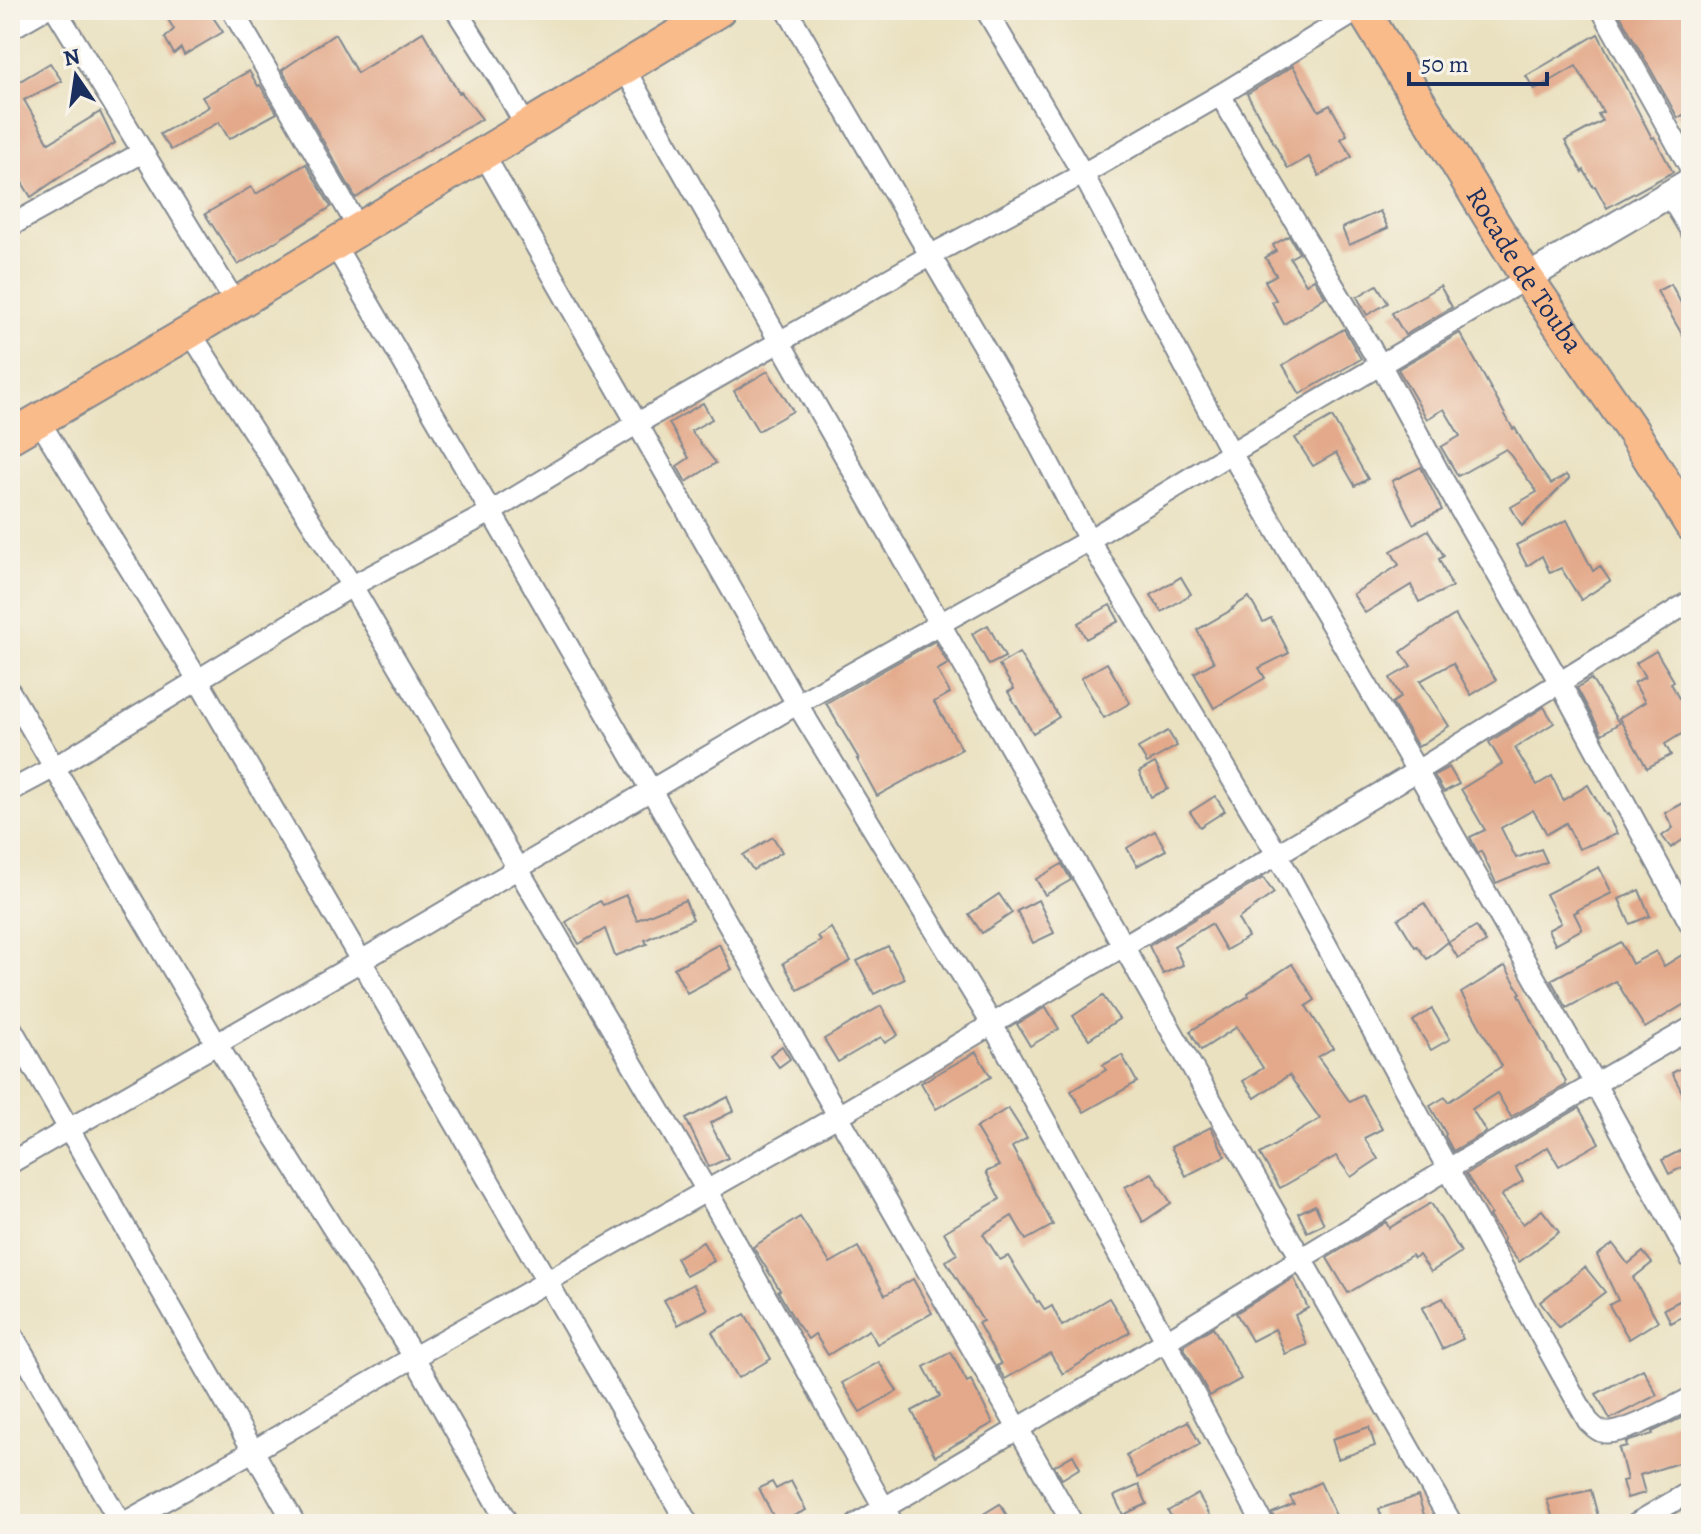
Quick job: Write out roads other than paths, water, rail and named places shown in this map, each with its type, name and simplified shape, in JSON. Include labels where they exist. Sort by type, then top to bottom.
[{"type":"main road","points":[[10,437],[190,332],[719,10]]},
{"type":"main road","name":"Rocade de Touba","points":[[1361,10],[1527,278],[1633,432],[1691,525]]},
{"type":"street","points":[[10,29],[43,10]]},
{"type":"street","points":[[56,10],[236,304]]},
{"type":"street","points":[[232,10],[346,237],[491,512],[1073,1524]]},
{"type":"street","points":[[456,10],[526,127]]},
{"type":"street","points":[[787,10],[1024,416],[1089,540],[1277,854],[1588,1421],[1600,1432],[1613,1433],[1691,1398]]},
{"type":"street","points":[[986,10],[1083,174],[1231,453],[1417,771],[1691,1259]]},
{"type":"street","points":[[10,791],[55,767],[352,586],[491,512],[638,423],[931,255],[1083,174],[1361,10]]},
{"type":"street","points":[[1602,10],[1691,169]]},
{"type":"street","points":[[624,68],[1452,1524]]},
{"type":"street","points":[[1220,95],[1380,364],[1560,683],[1691,925]]},
{"type":"street","points":[[10,226],[143,152]]},
{"type":"street","points":[[483,153],[797,704],[992,1024],[1263,1524]]},
{"type":"street","points":[[10,1163],[797,704],[1089,540],[1680,187],[1691,231]]},
{"type":"street","points":[[190,332],[352,586],[707,1191],[889,1516]]},
{"type":"street","points":[[38,419],[198,680],[688,1524]]},
{"type":"street","points":[[10,1331],[121,1524],[838,1116],[1417,771],[1691,601]]},
{"type":"street","points":[[10,692],[216,1043],[414,1357],[508,1524]]},
{"type":"street","points":[[10,1026],[295,1524]]},
{"type":"street","points":[[857,1524],[889,1516],[1018,1429],[1448,1169],[1691,1028]]},
{"type":"street","points":[[1636,1524],[1691,1491]]}]
